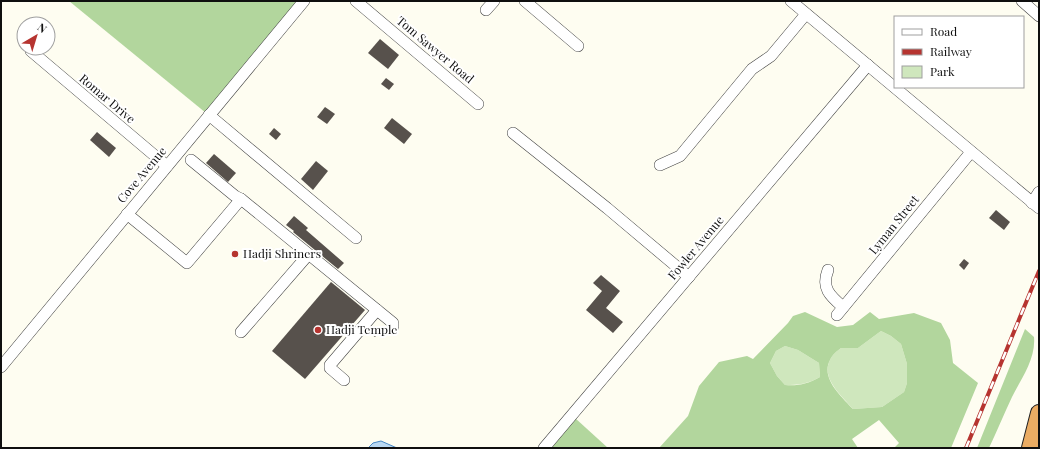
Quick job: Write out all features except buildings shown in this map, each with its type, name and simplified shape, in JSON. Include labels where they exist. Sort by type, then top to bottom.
[{"type":"highway","points":[[1034,440],[1039,413]]},
{"type":"street","name":"Cove Avenue","points":[[1,367],[304,1]]},
{"type":"street","name":"Tom Sawyer Road","points":[[356,1],[478,104]]},
{"type":"street","points":[[486,10],[494,1]]},
{"type":"street","points":[[525,1],[578,46]]},
{"type":"street","points":[[791,1],[894,87]]},
{"type":"street","points":[[1022,1],[1039,16]]},
{"type":"street","points":[[660,165],[680,156],[752,69],[771,56],[806,14]]},
{"type":"street","name":"Romar Drive","points":[[37,56],[167,166]]},
{"type":"street","name":"Fowler Avenue","points":[[544,448],[868,65]]},
{"type":"street","points":[[895,88],[1036,205],[1039,192]]},
{"type":"street","points":[[209,115],[356,238]]},
{"type":"street","points":[[513,133],[607,208],[689,277]]},
{"type":"street","name":"Lyman Street","points":[[828,270],[825,278],[827,288],[840,311],[971,152]]},
{"type":"street","points":[[191,160],[393,323],[393,328]]},
{"type":"street","points":[[127,214],[187,263],[240,199]]},
{"type":"street","points":[[241,332],[308,255]]},
{"type":"street","points":[[344,380],[330,368],[330,365],[377,310]]},
{"type":"green space","points":[[69,1],[299,1],[206,113]]},
{"type":"green space","points":[[805,312],[837,327],[853,325],[870,312],[879,319],[914,313],[941,323],[950,340],[953,363],[978,383],[951,448],[894,448],[899,443],[879,420],[852,439],[858,448],[659,448],[688,416],[699,386],[719,362],[747,356],[753,359],[793,316]],"holes":[[[881,331],[891,336],[901,344],[907,364],[907,383],[904,392],[882,407],[853,409],[838,393],[830,380],[828,374],[830,360],[841,348],[858,348]],[[785,346],[798,350],[819,363],[820,377],[803,384],[785,385],[777,376],[770,363],[776,351]]]},
{"type":"green space","points":[[1025,329],[1034,337],[1033,353],[1030,361],[989,448],[977,448]]},
{"type":"green space","points":[[881,331],[891,336],[901,344],[907,364],[907,383],[904,392],[882,407],[853,409],[834,387],[830,380],[828,367],[830,360],[841,348],[858,348]]},
{"type":"green space","points":[[785,346],[798,350],[819,363],[820,377],[803,384],[785,385],[777,376],[770,363],[776,351]]},
{"type":"green space","points":[[575,418],[608,448],[549,448]]},
{"type":"water","points":[[381,441],[397,448],[368,448],[373,443]]},
{"type":"railway","points":[[966,448],[1039,271]]},
{"type":"place","name":"Hadji Shriners","points":[[235,254]]},
{"type":"place","name":"Hadji Temple","points":[[318,330]]}]
